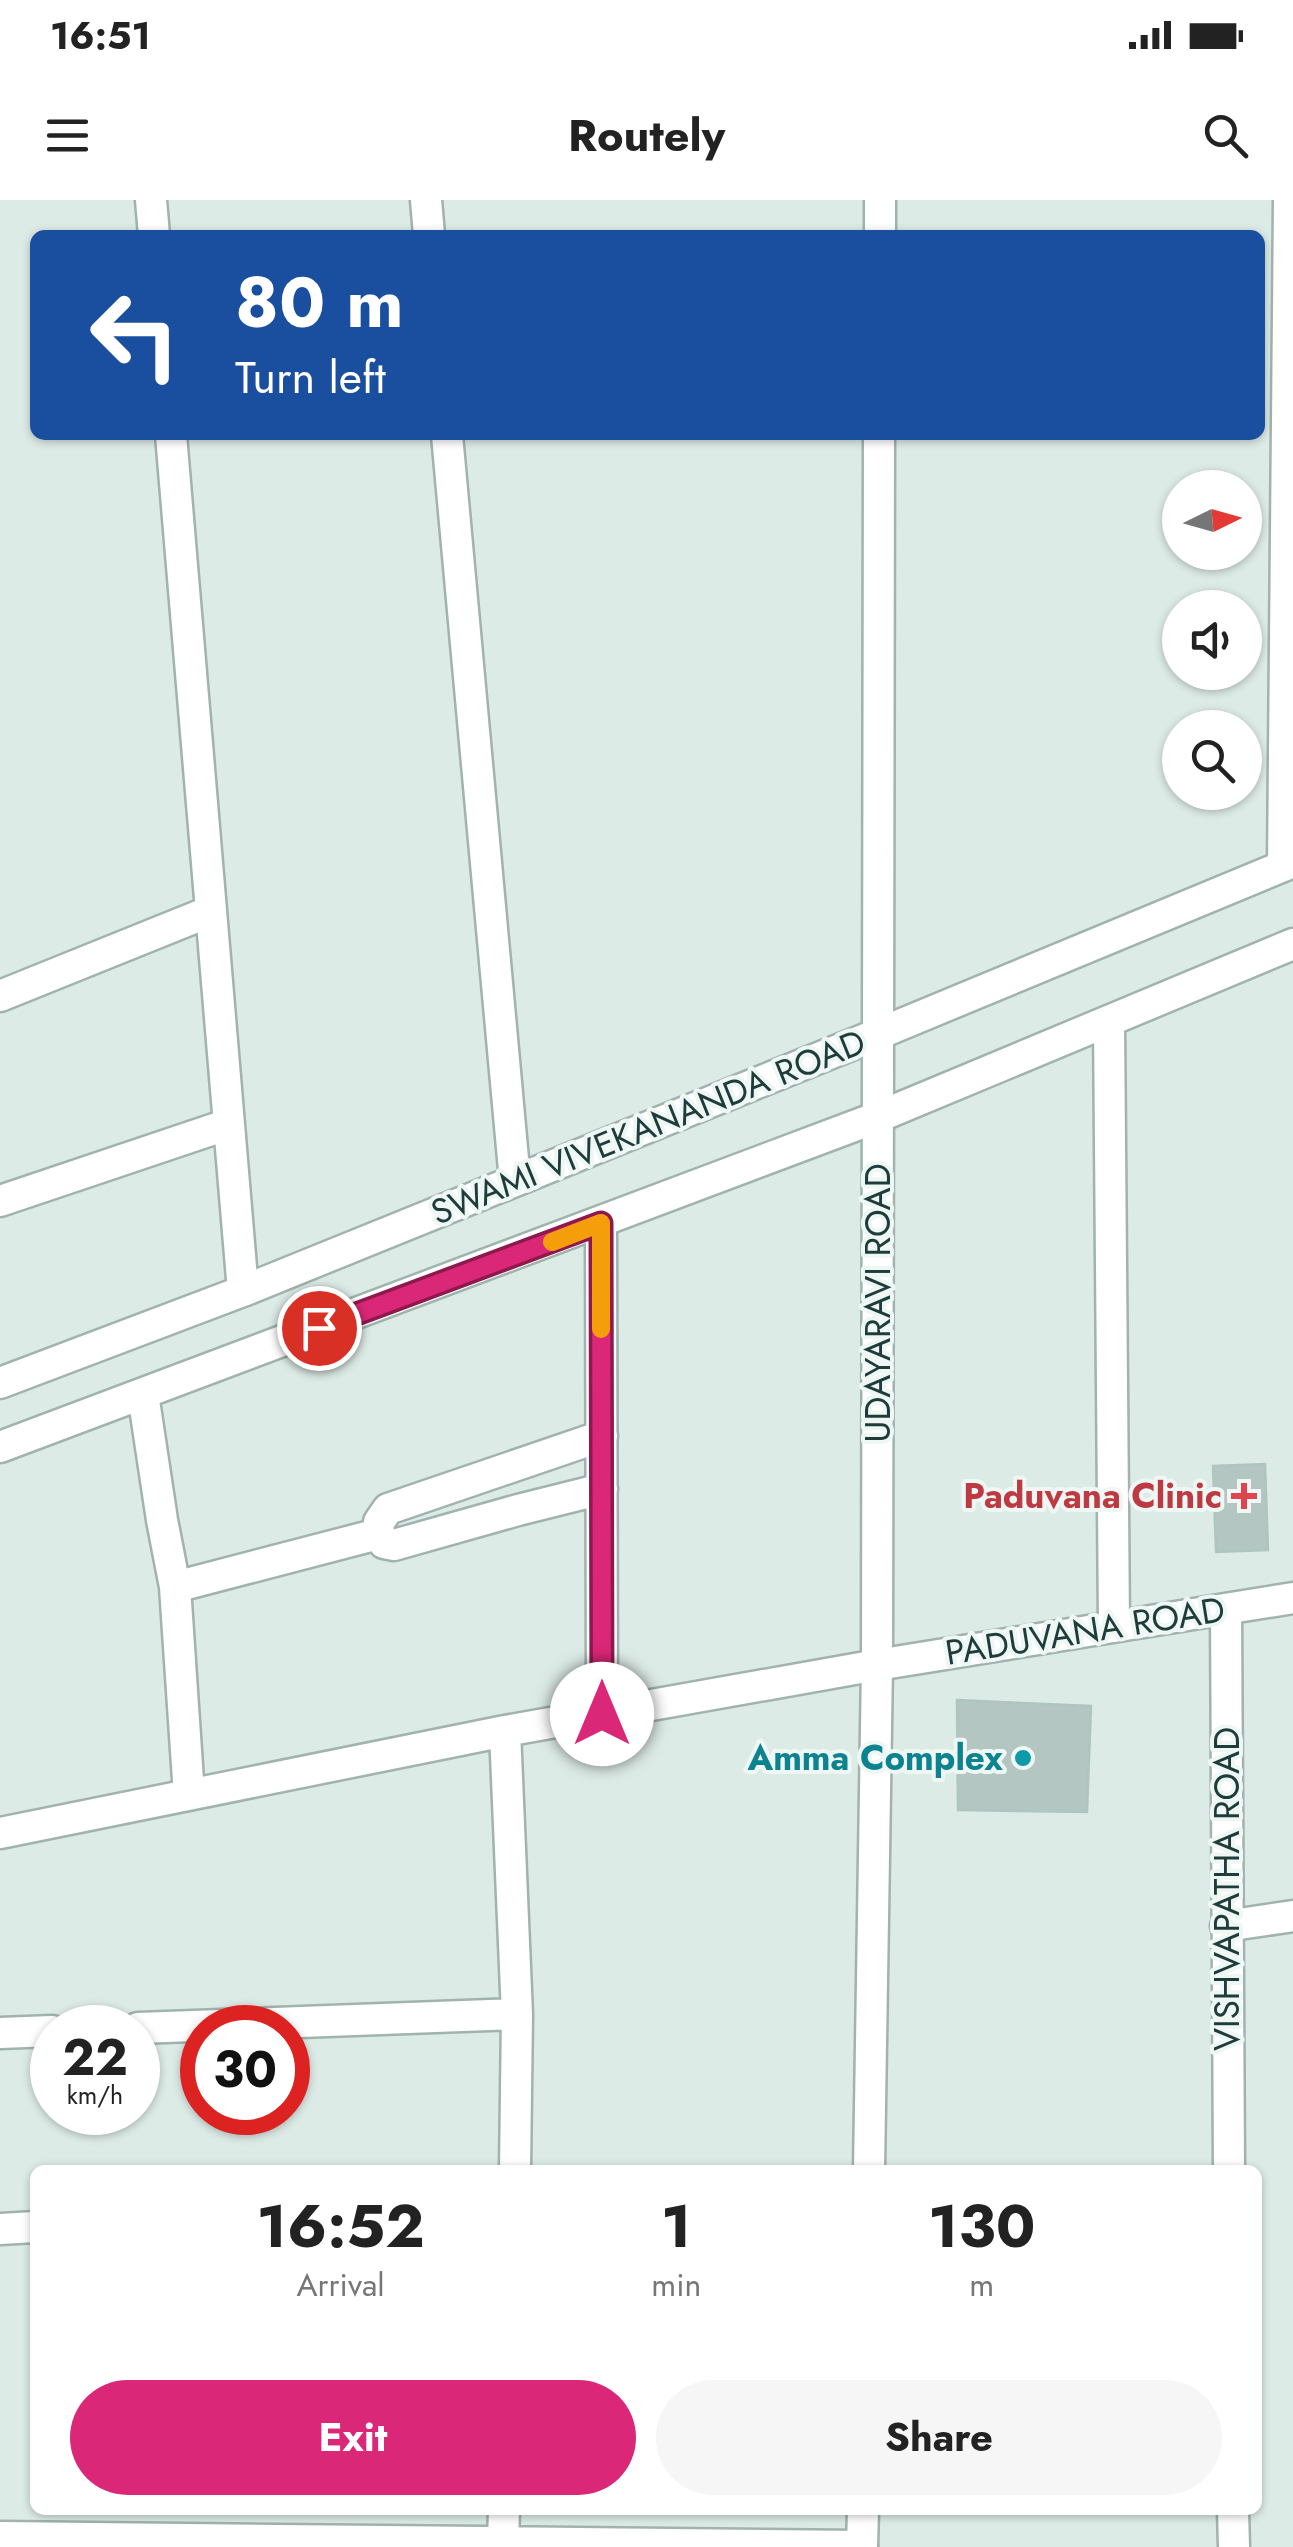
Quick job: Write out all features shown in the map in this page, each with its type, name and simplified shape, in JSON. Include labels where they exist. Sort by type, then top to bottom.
[{"type":"street","points":[[151,200],[154,230]]},
{"type":"street","points":[[426,200],[429,230]]},
{"type":"street","points":[[880,200],[880,230]]},
{"type":"street","points":[[1288,864],[1289,200]]},
{"type":"street","points":[[170,440],[243,1291]]},
{"type":"street","points":[[447,440],[515,1182]]},
{"type":"street","name":"UDAYARAVI ROAD","points":[[868,2165],[878,1665],[879,440]]},
{"type":"street","name":"SWAMI VIVEKANANDA ROAD","points":[[0,1384],[515,1182],[1288,864]]},
{"type":"street","points":[[0,996],[210,911]]},
{"type":"street","points":[[0,1446],[878,1118],[1293,944]]},
{"type":"street","points":[[1109,1021],[1114,1627]]},
{"type":"street","points":[[0,1201],[228,1124]]},
{"type":"street","points":[[601,1223],[602,1714]]},
{"type":"street","points":[[144,1394],[174,1587],[189,1794]]},
{"type":"street","points":[[602,1436],[388,1510],[378,1522],[378,1534],[384,1543],[394,1545],[602,1489]]},
{"type":"street","points":[[174,1587],[378,1534]]},
{"type":"street","name":"PADUVANA ROAD","points":[[0,1833],[505,1731],[878,1665],[1293,1598]]},
{"type":"street","name":"VISHVAPATHA ROAD","points":[[1226,1609],[1229,2165]]},
{"type":"street","points":[[505,1731],[518,2014],[515,2165]]},
{"type":"street","points":[[1226,1926],[1293,1916]]},
{"type":"street","points":[[160,2027],[518,2014]]},
{"type":"street","points":[[0,2033],[30,2032]]},
{"type":"street","points":[[0,2229],[30,2228]]},
{"type":"street","points":[[502,2542],[504,2515]]},
{"type":"street","points":[[0,2537],[862,2547],[862,2515]]},
{"type":"street","points":[[1233,2515],[1234,2547]]},
{"type":"building","points":[[1265,1464],[1268,1550],[1216,1552],[1213,1466]]},
{"type":"building","name":"Amma Complex","points":[[957,1700],[1091,1706],[1087,1812],[958,1810]]},
{"type":"slow traffic","points":[[552,1242],[601,1223],[601,1329]]},
{"type":"place","name":"Paduvana Clinic","points":[[1244,1496]]},
{"type":"place","name":"Amma Complex","points":[[1023,1758]]},
{"type":"route","points":[[319,1328],[601,1223],[602,1714]]}]
